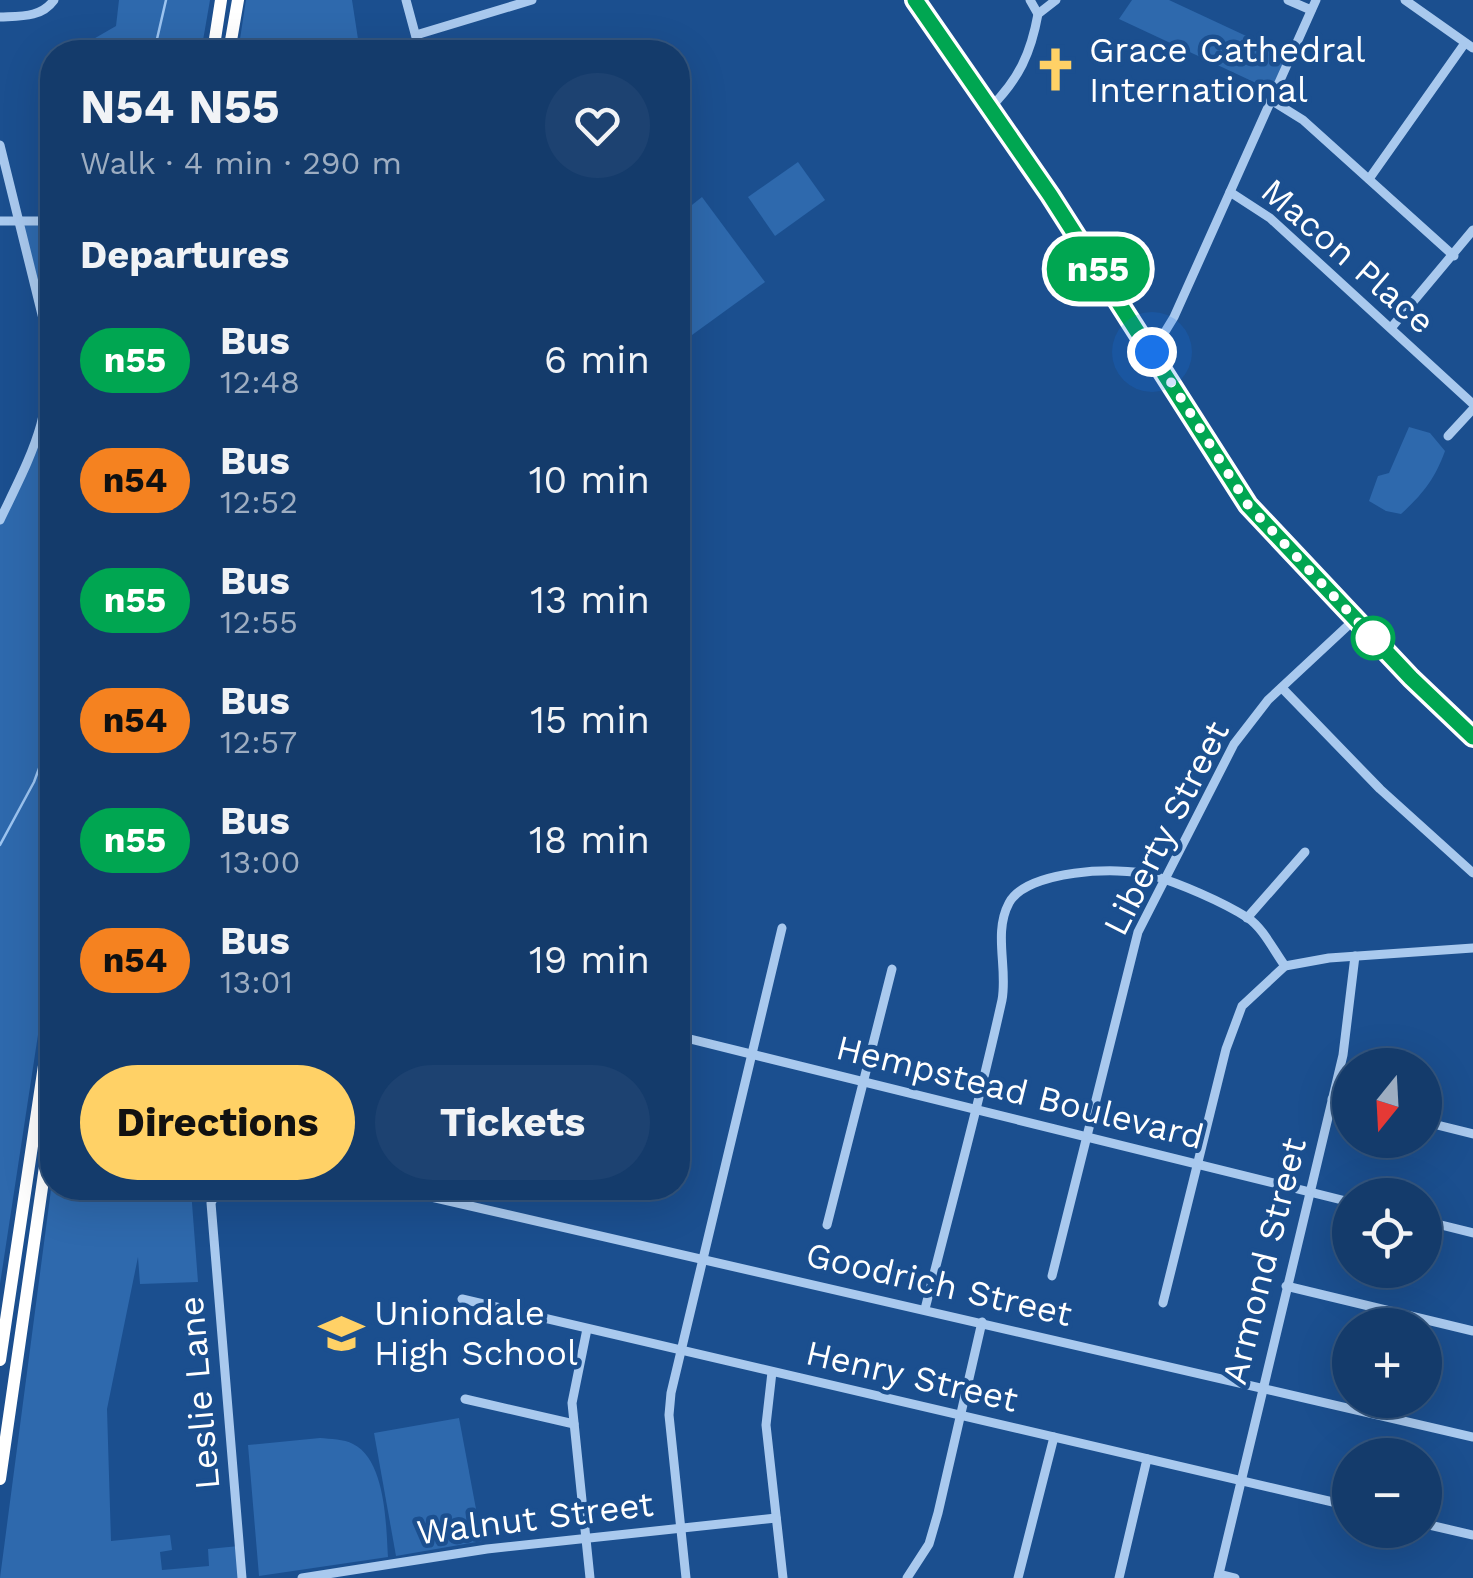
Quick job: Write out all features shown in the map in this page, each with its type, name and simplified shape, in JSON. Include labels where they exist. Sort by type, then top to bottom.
[{"type":"highway","points":[[214,40],[221,0]]},
{"type":"highway","points":[[231,40],[238,0]]},
{"type":"highway","points":[[0,1360],[40,1092]]},
{"type":"highway","points":[[0,1479],[40,1200]]},
{"type":"main road","points":[[915,0],[1152,352],[1248,505],[1473,738]]},
{"type":"street","points":[[0,17],[36,14],[54,0]]},
{"type":"street","points":[[406,0],[417,40]]},
{"type":"street","points":[[416,35],[532,0]]},
{"type":"street","points":[[990,108],[1016,80],[1032,47],[1038,14],[1030,0]]},
{"type":"street","points":[[1038,14],[1056,0]]},
{"type":"street","points":[[1152,352],[1174,317],[1314,5],[1288,0]]},
{"type":"street","points":[[1369,179],[1469,45],[1404,0]]},
{"type":"street","points":[[1271,100],[1304,120],[1454,256]]},
{"type":"street","points":[[0,145],[40,303]]},
{"type":"street","name":"Macon Place","points":[[1230,192],[1270,218],[1473,406]]},
{"type":"street","points":[[0,221],[40,221]]},
{"type":"street","points":[[1390,328],[1473,230]]},
{"type":"street","points":[[1448,436],[1473,406]]},
{"type":"street","points":[[0,520],[40,431]]},
{"type":"street","name":"Liberty Street","points":[[1052,1276],[1138,932],[1234,744],[1252,718],[1355,620]]},
{"type":"street","points":[[1282,688],[1380,790],[1473,873]]},
{"type":"street","points":[[1247,918],[1305,852]]},
{"type":"street","points":[[926,1309],[1003,996],[1002,923],[1013,897],[1038,881],[1083,874],[1121,870],[1165,880],[1247,918],[1285,966]]},
{"type":"street","points":[[686,1578],[670,1415],[680,1350],[782,928]]},
{"type":"street","points":[[1164,1303],[1236,1019],[1250,996],[1285,966],[1355,956],[1473,948]]},
{"type":"street","name":"Armond Street","points":[[1344,1048],[1355,956]]},
{"type":"street","points":[[827,1225],[892,968]]},
{"type":"street","name":"Hempstead Boulevard","points":[[690,1039],[1332,1198]]},
{"type":"street","name":"Armond Street","points":[[1218,1576],[1332,1099]]},
{"type":"street","points":[[1442,1126],[1473,1134]]},
{"type":"street","name":"Leslie Lane","points":[[213,1200],[242,1578]]},
{"type":"street","name":"Goodrich Street","points":[[446,1200],[1473,1437]]},
{"type":"street","points":[[1442,1225],[1473,1233]]},
{"type":"street","points":[[1286,1286],[1473,1331]]},
{"type":"street","name":"Henry Street","points":[[462,1299],[1332,1502]]},
{"type":"street","points":[[907,1578],[928,1544],[982,1322]]},
{"type":"street","points":[[587,1328],[574,1390],[574,1424],[590,1578]]},
{"type":"street","points":[[772,1372],[766,1425],[783,1578]]},
{"type":"street","points":[[465,1399],[574,1424]]},
{"type":"street","points":[[1018,1578],[1054,1438]]},
{"type":"street","points":[[1119,1578],[1146,1459]]},
{"type":"street","name":"Walnut Street","points":[[302,1578],[487,1549],[776,1518]]},
{"type":"street","points":[[1442,1528],[1473,1535]]},
{"type":"street","points":[[1218,1576],[1235,1578]]},
{"type":"shaded area","points":[[119,0],[210,0],[203,40],[92,40],[116,26]]},
{"type":"shaded area","points":[[246,0],[352,0],[358,40],[240,40]]},
{"type":"shaded area","points":[[1132,0],[1169,0],[1291,57],[1275,92],[1119,19]]},
{"type":"shaded area","points":[[798,162],[825,200],[775,236],[748,197]]},
{"type":"shaded area","points":[[702,197],[765,282],[692,335],[690,332],[690,206]]},
{"type":"shaded area","points":[[20,221],[40,221],[40,317]]},
{"type":"shaded area","points":[[40,419],[40,1022],[0,1284],[0,520],[35,446]]},
{"type":"shaded area","points":[[1409,427],[1430,433],[1445,451],[1427,486],[1401,514],[1369,501],[1378,476],[1389,473]]},
{"type":"shaded area","points":[[50,1200],[192,1200],[198,1282],[140,1284],[138,1257],[107,1409],[111,1541],[170,1535],[172,1550],[160,1552],[162,1570],[209,1566],[208,1549],[239,1546],[242,1578],[0,1578]]},
{"type":"shaded area","points":[[459,1418],[482,1541],[396,1556],[374,1433]]},
{"type":"shaded area","points":[[320,1438],[353,1444],[372,1464],[382,1495],[388,1557],[259,1576],[248,1445]]},
{"type":"waterway","points":[[157,40],[166,0]]},
{"type":"waterway","points":[[0,845],[40,766]]},
{"type":"bus line","name":"n55","points":[[915,0],[1024,155],[1248,505],[1411,678],[1473,737]]},
{"type":"place","name":"Grace Cathedral International","points":[[1056,70]]},
{"type":"place","name":"Uniondale High School","points":[[341,1333]]},
{"type":"route","points":[[1152,352],[1248,505],[1373,638]]}]
